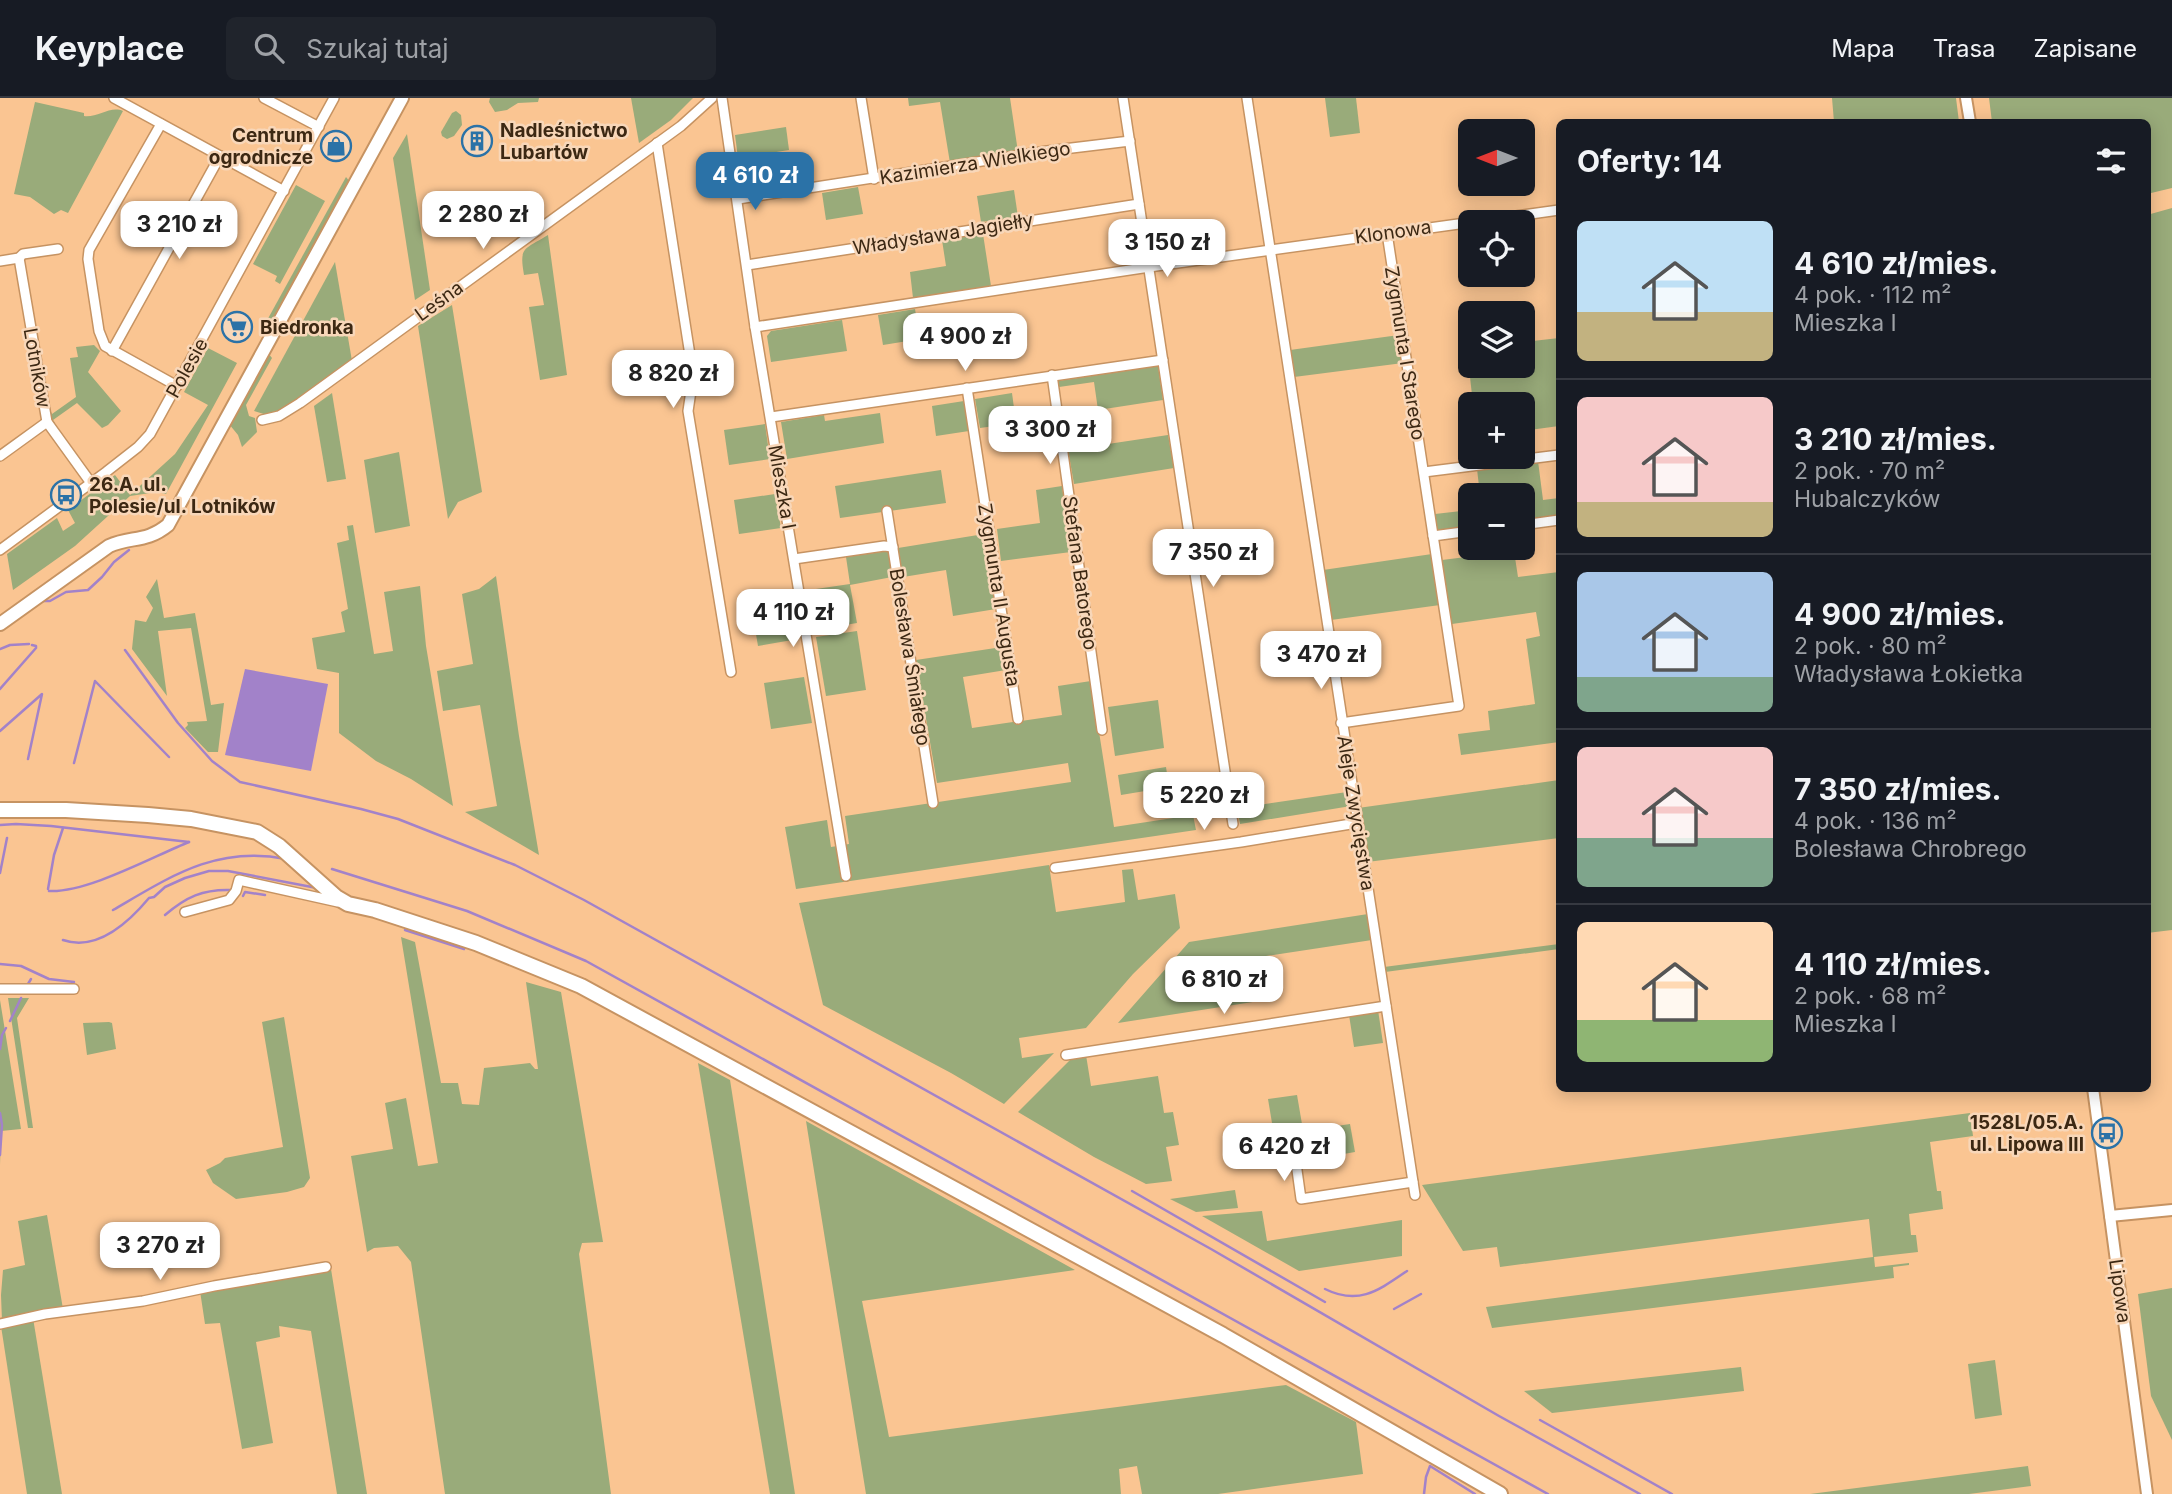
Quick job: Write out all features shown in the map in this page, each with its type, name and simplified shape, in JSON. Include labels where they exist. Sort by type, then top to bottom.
[{"type":"highway","points":[[0,810],[148,814],[257,832],[279,846],[336,897],[348,904],[375,910],[476,943],[581,986],[1223,1335],[1500,1494]]},
{"type":"main road","points":[[0,624],[109,545],[143,539],[168,525],[402,98]]},
{"type":"street","points":[[264,98],[318,127]]},
{"type":"street","name":"Polesie","points":[[0,550],[138,447],[150,434],[334,98]]},
{"type":"street","name":"Leśna","points":[[262,420],[289,411],[657,143],[712,98]]},
{"type":"street","points":[[861,98],[874,179]]},
{"type":"street","points":[[1123,98],[1233,824]]},
{"type":"street","name":"Aleje Zwycięstwa","points":[[1247,98],[1415,1195]]},
{"type":"street","points":[[1966,98],[1970,119]]},
{"type":"street","name":"Mieszka I","points":[[724,99],[755,327],[846,876]]},
{"type":"street","points":[[111,100],[284,191]]},
{"type":"street","points":[[161,124],[88,252],[99,331],[105,346],[177,386]]},
{"type":"street","name":"Kazimierza Wielkiego","points":[[738,199],[1047,150],[1130,141]]},
{"type":"street","points":[[657,143],[692,368],[688,411],[732,672]]},
{"type":"street","points":[[112,351],[220,156]]},
{"type":"street","name":"Władysława Jagiełły","points":[[747,265],[1139,204]]},
{"type":"street","name":"Klonowa","points":[[755,327],[1269,250],[1556,210]]},
{"type":"street","name":"Zygmunta I Starego","points":[[1341,723],[1459,706],[1387,233]]},
{"type":"street","points":[[0,261],[19,258],[23,254],[58,249]]},
{"type":"street","name":"Lotników","points":[[19,258],[47,422],[91,483]]},
{"type":"street","points":[[771,417],[1163,360]]},
{"type":"street","name":"Stefana Batorego","points":[[1052,375],[1102,730]]},
{"type":"street","name":"Zygmunta II Augusta","points":[[967,388],[1018,719]]},
{"type":"street","points":[[0,456],[47,422]]},
{"type":"street","points":[[1424,472],[1556,455]]},
{"type":"street","name":"Bolesława Śmiałego","points":[[887,511],[933,803]]},
{"type":"street","points":[[1535,523],[1556,520]]},
{"type":"street","points":[[1433,536],[1458,533]]},
{"type":"street","points":[[794,559],[893,547]]},
{"type":"street","points":[[1055,868],[1357,823]]},
{"type":"street","points":[[185,912],[229,900],[236,891],[239,880],[348,904]]},
{"type":"street","points":[[0,989],[74,989]]},
{"type":"street","points":[[1066,1055],[1386,1006]]},
{"type":"street","name":"Lipowa","points":[[2094,1092],[2147,1494]]},
{"type":"street","points":[[1296,1163],[1301,1199],[1413,1182]]},
{"type":"street","points":[[2110,1216],[2172,1210]]},
{"type":"street","points":[[0,1324],[326,1267]]},
{"type":"green space","points":[[490,98],[539,98],[538,102],[518,103],[507,110],[495,112],[489,102]]},
{"type":"green space","points":[[631,98],[693,98],[671,120],[639,143]]},
{"type":"green space","points":[[908,98],[1010,98],[1018,152],[950,163],[940,102],[909,106]]},
{"type":"green space","points":[[1325,98],[1356,98],[1360,133],[1330,137]]},
{"type":"green space","points":[[1832,98],[1956,98],[1959,119],[1834,119]]},
{"type":"green space","points":[[1989,98],[2172,98],[2172,188],[2151,193],[2151,119],[1992,119]]},
{"type":"green space","points":[[35,102],[84,113],[84,116],[114,110],[123,111],[68,213],[61,210],[54,214],[30,197],[14,194]]},
{"type":"green space","points":[[456,111],[461,115],[462,125],[454,136],[447,139],[441,132]]},
{"type":"green space","points":[[786,127],[789,150],[738,158],[735,135]]},
{"type":"green space","points":[[407,134],[430,290],[415,300],[393,158]]},
{"type":"green space","points":[[346,177],[350,182],[273,325],[265,324]]},
{"type":"green space","points":[[296,185],[325,201],[280,284],[275,281],[277,276],[253,264]]},
{"type":"green space","points":[[858,187],[863,214],[826,220],[822,193]]},
{"type":"green space","points":[[1014,190],[1018,217],[981,222],[977,196]]},
{"type":"green space","points":[[2172,208],[2172,930],[2151,933],[2151,214]]},
{"type":"green space","points":[[983,234],[991,286],[913,298],[910,272],[946,266],[942,240]]},
{"type":"green space","points":[[548,235],[567,375],[540,380],[529,307],[544,305],[538,273],[524,275],[522,259],[525,250]]},
{"type":"green space","points":[[335,262],[352,361],[278,412],[267,415],[254,411]]},
{"type":"green space","points":[[452,305],[482,492],[458,502],[448,519],[418,326]]},
{"type":"green space","points":[[915,309],[920,339],[883,345],[878,315]]},
{"type":"green space","points":[[842,320],[847,351],[771,362],[767,336],[771,331]]},
{"type":"green space","points":[[1399,335],[1403,363],[1294,377],[1290,350]]},
{"type":"green space","points":[[1556,338],[1556,426],[1535,429],[1535,392],[1472,392],[1470,378],[1535,378],[1535,341]]},
{"type":"green space","points":[[94,345],[100,351],[88,372],[121,411],[102,428],[77,403],[53,420],[55,423],[52,425],[48,413],[52,414],[76,397],[70,358],[78,357],[76,347]]},
{"type":"green space","points":[[208,348],[237,363],[166,494],[157,492],[130,496],[75,546],[13,590],[7,554],[57,518],[63,531],[75,523],[68,510],[115,475],[130,495],[175,454],[208,405],[184,392]]},
{"type":"green space","points":[[268,353],[272,358],[246,405],[249,416],[255,418],[257,432],[242,447],[238,435],[229,424]]},
{"type":"green space","points":[[1158,366],[1163,400],[1098,410],[1094,382],[1059,387],[1058,381]]},
{"type":"green space","points":[[332,393],[346,479],[327,482],[314,406]]},
{"type":"green space","points":[[1012,393],[1016,423],[980,428],[975,399]]},
{"type":"green space","points":[[964,401],[969,431],[936,436],[932,406]]},
{"type":"green space","points":[[880,413],[884,443],[787,459],[781,422],[824,415],[825,421]]},
{"type":"green space","points":[[765,424],[770,459],[729,465],[724,430]]},
{"type":"green space","points":[[1168,435],[1174,468],[1074,484],[1068,450]]},
{"type":"green space","points":[[399,452],[410,526],[375,533],[364,460]]},
{"type":"green space","points":[[1535,461],[1538,461],[1543,500],[1556,498],[1556,516],[1535,519],[1535,483],[1479,483],[1477,469],[1535,469]]},
{"type":"green space","points":[[941,470],[946,503],[840,518],[835,486]]},
{"type":"green space","points":[[1062,486],[1071,552],[1001,561],[997,529],[1040,523],[1036,490]]},
{"type":"green space","points":[[775,494],[781,528],[739,534],[734,500]]},
{"type":"green space","points":[[1458,511],[1458,529],[1437,529],[1435,514]]},
{"type":"green space","points":[[353,525],[374,654],[393,651],[384,592],[420,586],[426,646],[453,806],[411,779],[376,761],[339,733],[339,673],[317,669],[312,638],[345,632],[341,612],[348,609],[337,543],[349,540],[347,526]]},
{"type":"green space","points":[[984,534],[996,609],[953,616],[946,570],[903,577],[898,548]]},
{"type":"green space","points":[[888,551],[892,577],[850,585],[857,623],[815,630],[809,590],[850,584],[846,557]]},
{"type":"green space","points":[[1432,554],[1440,605],[1331,620],[1323,570]]},
{"type":"green space","points":[[1442,560],[1515,560],[1518,577],[1556,572],[1556,742],[1461,755],[1458,734],[1490,730],[1488,711],[1535,704],[1526,639],[1540,636],[1536,612],[1452,624]]},
{"type":"green space","points":[[496,576],[539,855],[465,812],[497,806],[480,705],[443,711],[437,671],[473,664],[462,594],[479,589]]},
{"type":"green space","points":[[157,579],[164,618],[195,613],[211,705],[224,703],[218,752],[208,752],[185,728],[187,722],[207,721],[191,628],[158,631],[167,696],[132,649],[135,620],[146,622],[153,608],[146,597]]},
{"type":"green space","points":[[791,593],[798,639],[758,646],[750,599]]},
{"type":"green space","points":[[857,631],[866,690],[826,696],[816,637]]},
{"type":"green space","points":[[1002,647],[1006,670],[963,677],[972,728],[1062,715],[1058,686],[1091,681],[1114,827],[1193,815],[1196,830],[796,889],[785,827],[827,820],[831,847],[849,844],[845,816],[1071,782],[1068,763],[937,783],[916,660]]},
{"type":"green space","points":[[804,677],[812,723],[771,729],[764,683]]},
{"type":"green space","points":[[1158,700],[1164,748],[1115,756],[1108,707]]},
{"type":"green space","points":[[1166,767],[1169,787],[1121,795],[1118,775]]},
{"type":"green space","points":[[1556,780],[1556,838],[1367,862],[1358,808]]},
{"type":"green space","points":[[1347,792],[1351,806],[1240,824],[1237,808]]},
{"type":"green space","points":[[1049,865],[1056,912],[1125,902],[1122,870],[1133,869],[1138,900],[1175,894],[1180,928],[1133,974],[1086,1028],[1019,1038],[1022,1058],[1054,1053],[1004,1104],[823,1005],[799,903]]},
{"type":"green space","points":[[1368,914],[1372,940],[1266,956],[1272,999],[1118,1023],[1189,942]]},
{"type":"green space","points":[[401,937],[415,942],[441,1083],[458,1083],[462,1104],[479,1105],[484,1068],[530,1063],[538,1069],[526,982],[561,992],[603,1242],[582,1243],[579,1254],[611,1494],[445,1494],[411,1262],[398,1246],[374,1248],[367,1252],[351,1156],[393,1149],[385,1103],[406,1098],[418,1166],[438,1163]]},
{"type":"green space","points":[[1556,944],[1556,949],[1385,972],[1384,967]]},
{"type":"green space","points":[[8,998],[29,998],[17,1018],[33,1128],[28,1128]]},
{"type":"green space","points":[[0,1000],[21,1129],[1,1131],[0,1165]]},
{"type":"green space","points":[[1378,1010],[1383,1043],[1354,1047],[1349,1015]]},
{"type":"green space","points":[[284,1017],[310,1178],[304,1187],[287,1192],[236,1199],[213,1183],[206,1170],[225,1158],[283,1147],[262,1022]]},
{"type":"green space","points":[[83,1023],[112,1023],[116,1049],[87,1055]]},
{"type":"green space","points":[[1086,1055],[1091,1086],[1158,1076],[1164,1113],[1173,1112],[1179,1145],[1166,1147],[1172,1181],[1146,1184],[1018,1112],[1073,1057]]},
{"type":"green space","points":[[698,1063],[730,1080],[795,1494],[770,1494]]},
{"type":"green space","points":[[1297,1095],[1302,1124],[1273,1129],[1268,1099]]},
{"type":"green space","points":[[1970,1113],[1973,1136],[1930,1142],[1937,1191],[1941,1191],[1943,1209],[1909,1214],[1911,1235],[1916,1235],[1918,1252],[1874,1257],[1875,1267],[1909,1263],[1893,1267],[1894,1278],[1492,1328],[1486,1307],[1873,1257],[1869,1219],[1500,1267],[1497,1247],[1463,1251],[1422,1185]]},
{"type":"green space","points":[[806,1121],[1075,1270],[862,1301],[889,1437],[1286,1385],[1356,1422],[1363,1474],[1218,1494],[1142,1494],[1137,1466],[1119,1469],[1121,1494],[866,1494]]},
{"type":"green space","points":[[1350,1124],[1355,1152],[1321,1158],[1316,1129]]},
{"type":"green space","points":[[1235,1190],[1238,1208],[1196,1212],[1170,1199]]},
{"type":"green space","points":[[1262,1211],[1267,1241],[1402,1220],[1402,1256],[1299,1271],[1202,1216]]},
{"type":"green space","points":[[47,1215],[63,1309],[2,1321],[3,1270],[25,1265],[18,1221]]},
{"type":"green space","points":[[331,1269],[367,1494],[337,1494],[311,1331],[279,1326],[280,1337],[256,1342],[273,1443],[242,1449],[220,1323],[205,1324],[200,1291]]},
{"type":"green space","points":[[2172,1288],[2172,1440],[2151,1396],[2138,1294]]},
{"type":"green space","points":[[33,1318],[62,1494],[27,1494],[1,1326]]},
{"type":"green space","points":[[1995,1360],[2002,1415],[1975,1419],[1968,1364]]},
{"type":"green space","points":[[1741,1367],[1744,1391],[1552,1413],[1524,1391]]},
{"type":"green space","points":[[2028,1466],[2031,1486],[1969,1494],[1810,1494]]},
{"type":"shaded area","points":[[245,669],[328,684],[311,771],[225,755]]},
{"type":"waterway","points":[[43,601],[50,601],[66,592],[88,590],[129,550]]},
{"type":"waterway","points":[[0,649],[10,645],[29,644]]},
{"type":"waterway","points":[[0,689],[36,648],[32,645]]},
{"type":"waterway","points":[[125,650],[178,723],[212,761],[240,782],[398,819],[515,865],[584,900],[1211,1249],[1499,1416],[1640,1494]]},
{"type":"waterway","points":[[74,763],[95,681],[169,757]]},
{"type":"waterway","points":[[0,731],[42,694],[28,759]]},
{"type":"waterway","points":[[0,825],[51,826],[189,842]]},
{"type":"waterway","points":[[48,889],[54,855],[63,828]]},
{"type":"waterway","points":[[0,873],[7,838]]},
{"type":"waterway","points":[[49,891],[64,890],[100,880],[189,842]]},
{"type":"waterway","points":[[113,910],[174,876],[216,860],[237,856],[286,859]]},
{"type":"waterway","points":[[332,869],[467,911],[586,961],[1548,1494]]},
{"type":"waterway","points":[[63,940],[76,943],[100,938],[122,925],[149,898],[165,887],[209,871],[228,871],[317,888]]},
{"type":"waterway","points":[[165,915],[195,895],[231,890]]},
{"type":"waterway","points":[[243,896],[245,892],[265,895]]},
{"type":"waterway","points":[[405,930],[464,949]]},
{"type":"waterway","points":[[0,964],[21,966],[49,979],[74,982]]},
{"type":"waterway","points":[[28,984],[31,979]]},
{"type":"waterway","points":[[10,1021],[21,998]]},
{"type":"waterway","points":[[0,1049],[6,1028]]},
{"type":"waterway","points":[[0,1113],[0,1155]]},
{"type":"waterway","points":[[1132,1191],[1325,1302]]},
{"type":"waterway","points":[[1325,1289],[1337,1294],[1359,1296],[1378,1290],[1407,1271]]},
{"type":"waterway","points":[[1394,1309],[1421,1294]]},
{"type":"waterway","points":[[1540,1420],[1672,1494]]},
{"type":"waterway","points":[[1424,1494],[1430,1466],[1475,1494]]},
{"type":"place","name":"Nadleśnictwo Lubartów","points":[[477,141]]},
{"type":"place","name":"Centrum ogrodnicze","points":[[336,146]]},
{"type":"place","name":"Biedronka","points":[[237,327]]},
{"type":"place","name":"26.A. ul. Polesie/ul. Lotników","points":[[66,495]]},
{"type":"place","name":"1528L/05.A. ul. Lipowa III","points":[[2107,1133]]}]
